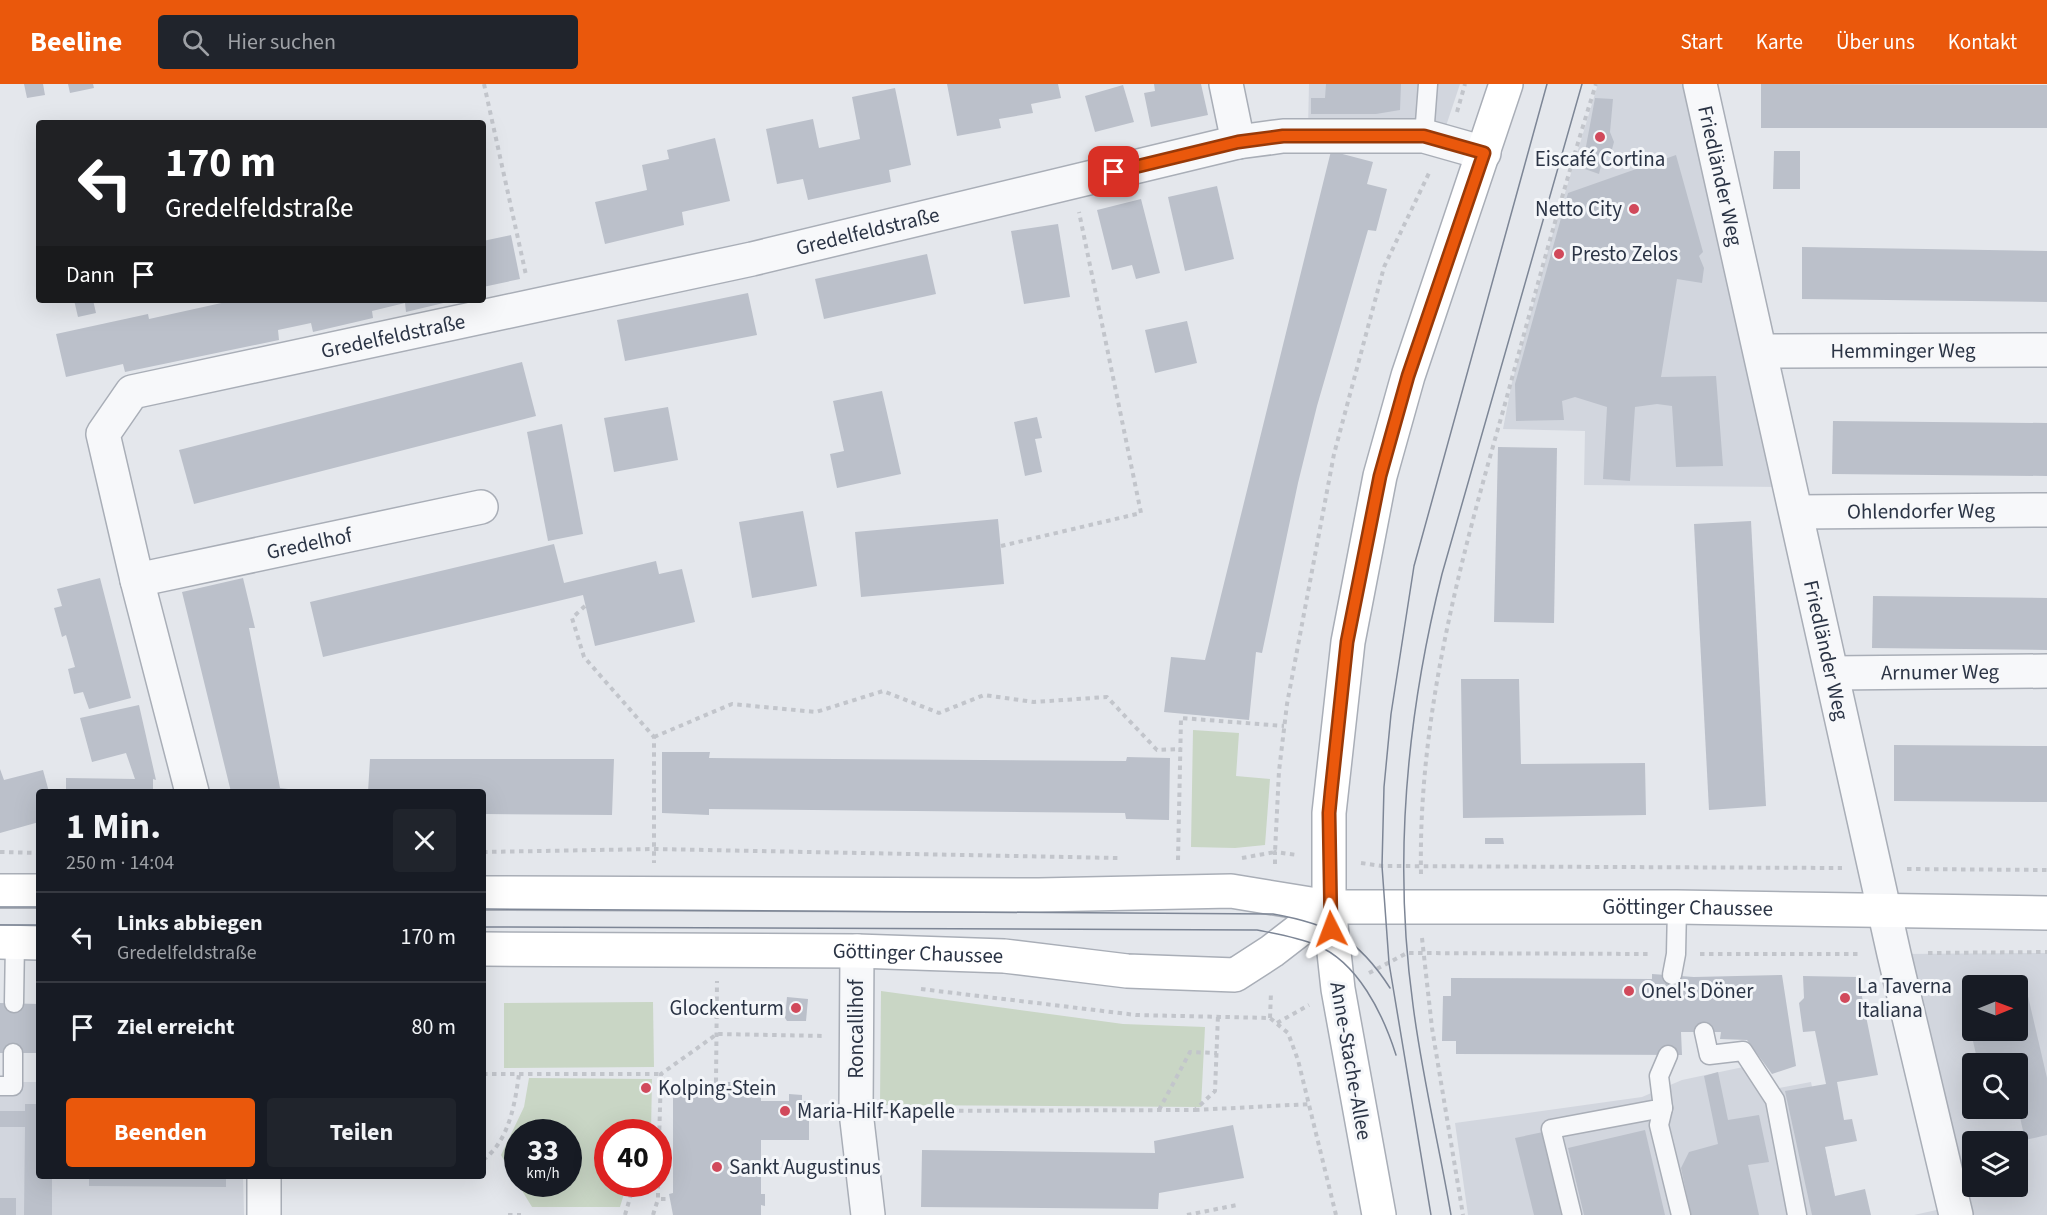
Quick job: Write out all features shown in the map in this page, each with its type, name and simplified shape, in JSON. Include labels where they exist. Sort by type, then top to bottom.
[{"type":"street","points":[[1226,84],[1238,142]]},
{"type":"street","name":"Anne-Stache-Allee","points":[[1379,1215],[1338,989],[1329,907],[1329,813],[1347,642],[1380,476],[1408,376],[1506,84]]},
{"type":"street","name":"Friedländer Weg","points":[[1700,84],[1894,954],[1956,1215]]},
{"type":"street","name":"Gredelfeldstraße","points":[[191,789],[137,580],[103,434],[132,392],[752,259],[1238,142],[1283,136],[1434,138],[1484,153]]},
{"type":"street","name":"Hemminger Weg","points":[[1761,351],[2047,350]]},
{"type":"street","name":"Gredelhof","points":[[137,580],[481,507]]},
{"type":"street","name":"Ohlendorfer Weg","points":[[1797,512],[2047,510]]},
{"type":"street","name":"Arnumer Weg","points":[[1832,673],[2047,671]]},
{"type":"street","points":[[0,891],[36,891]]},
{"type":"street","name":"Göttinger Chaussee","points":[[486,893],[1231,891],[1329,907],[1677,907],[2047,914]]},
{"type":"street","name":"Göttinger Chaussee","points":[[486,949],[857,951],[1004,956],[1127,971],[1235,975],[1272,951],[1329,907]]},
{"type":"street","name":"Roncallihof","points":[[857,951],[856,1112],[868,1215]]},
{"type":"street","points":[[264,1179],[264,1215]]},
{"type":"lane","points":[[1428,84],[1434,138]]},
{"type":"lane","points":[[1672,975],[1676,954],[1677,907]]},
{"type":"lane","points":[[14,1004],[18,942]]},
{"type":"lane","points":[[1704,1032],[1709,1055],[1743,1051],[1775,1100],[1797,1215]]},
{"type":"lane","points":[[0,1086],[13,1086],[14,1053]]},
{"type":"lane","points":[[1668,1055],[1659,1076],[1663,1108],[1659,1125],[1681,1215]]},
{"type":"lane","points":[[1572,1215],[1551,1129],[1663,1108]]},
{"type":"path","points":[[484,84],[532,305]]},
{"type":"path","points":[[1275,852],[1284,726],[1334,454],[1384,267],[1434,138],[1456,116],[1465,84]]},
{"type":"path","points":[[1421,865],[1430,716],[1474,506],[1564,188],[1596,84]]},
{"type":"path","points":[[1001,546],[1141,513],[1073,181]]},
{"type":"path","points":[[585,606],[572,618],[584,657],[654,737],[655,894]]},
{"type":"path","points":[[654,737],[732,704],[816,712],[883,691],[939,713],[984,695],[1034,702],[1107,697],[1157,750],[1181,749]]},
{"type":"path","points":[[1177,892],[1181,718],[1284,726]]},
{"type":"path","points":[[486,852],[654,849],[1130,858]]},
{"type":"path","points":[[0,852],[36,853]]},
{"type":"path","points":[[1230,860],[1275,852],[1382,866],[2047,870]]},
{"type":"path","points":[[1166,859],[1188,859]]},
{"type":"path","points":[[1894,954],[2047,952]]},
{"type":"path","points":[[1423,953],[1462,1215]]},
{"type":"path","points":[[716,1082],[717,977]]},
{"type":"path","points":[[1195,1110],[1215,1091],[1218,1015]]},
{"type":"path","points":[[1270,1018],[1288,1033],[1311,1104],[1336,1215]]},
{"type":"path","points":[[486,1074],[661,1074],[717,1034],[821,1036]]},
{"type":"path","points":[[1159,1110],[1190,1052],[1216,1053]]},
{"type":"path","points":[[486,1158],[495,1151],[514,1110],[519,1074]]},
{"type":"path","points":[[660,1119],[661,1074]]},
{"type":"path","points":[[856,1112],[1195,1110],[1311,1104]]},
{"type":"path","points":[[625,1215],[630,1197]]},
{"type":"path","points":[[653,1215],[658,1199],[669,1199]]},
{"type":"path","points":[[1187,1215],[1237,1206]]},
{"type":"path","points":[[508,1215],[521,1215]]},
{"type":"shaded area","points":[[1309,84],[1460,84],[1445,129],[1308,128]]},
{"type":"shaded area","points":[[1598,84],[1683,84],[1691,102],[1780,487],[1584,485],[1585,431],[1503,429],[1512,382],[1552,236]]},
{"type":"shaded area","points":[[2047,953],[2047,1215],[1914,1215],[1959,1205],[1901,954]]},
{"type":"shaded area","points":[[1748,1066],[1779,1088],[1811,1082],[1839,1215],[1468,1215],[1455,1123],[1642,1097],[1682,1080]]},
{"type":"shaded area","points":[[0,1082],[36,1082],[36,1179],[243,1179],[244,1215],[0,1215]]},
{"type":"green space","points":[[1193,730],[1239,733],[1236,776],[1270,779],[1265,845],[1235,848],[1191,847]]},
{"type":"green space","points":[[881,991],[1123,1024],[1205,1027],[1201,1107],[880,1105]]},
{"type":"green space","points":[[653,1002],[654,1067],[504,1068],[504,1003]]},
{"type":"green space","points":[[529,1078],[652,1079],[651,1119],[594,1119],[594,1197],[623,1197],[620,1207],[532,1207],[526,1197],[582,1197],[582,1119],[518,1119],[524,1107]]},
{"type":"building","points":[[24,84],[43,84],[45,95],[27,98]]},
{"type":"building","points":[[68,84],[93,84],[94,88],[70,93]]},
{"type":"building","points":[[947,84],[1058,84],[1061,98],[1031,104],[1033,113],[999,119],[1001,128],[957,136]]},
{"type":"building","points":[[1154,84],[1201,84],[1208,115],[1151,127],[1144,93],[1155,91]]},
{"type":"building","points":[[1326,84],[1401,84],[1400,110],[1376,114],[1311,114],[1311,98],[1325,98]]},
{"type":"building","points":[[1761,84],[2047,85],[2047,128],[1761,128]]},
{"type":"building","points":[[1123,85],[1134,122],[1095,132],[1085,96]]},
{"type":"building","points":[[895,88],[911,165],[889,170],[891,182],[808,200],[803,179],[777,184],[766,129],[813,119],[819,148],[860,139],[852,97]]},
{"type":"building","name":"Eiscafé Cortina","points":[[1595,98],[1613,99],[1610,132],[1614,142],[1611,153],[1603,157],[1599,174],[1582,168]]},
{"type":"building","points":[[715,138],[730,201],[682,212],[684,225],[605,244],[595,202],[647,190],[642,165],[669,159],[667,150]]},
{"type":"building","points":[[1331,151],[1373,162],[1367,184],[1387,189],[1376,231],[1368,230],[1317,406],[1298,483],[1262,653],[1256,652],[1249,720],[1164,712],[1171,657],[1205,660]]},
{"type":"building","points":[[1774,151],[1800,151],[1800,189],[1773,189]]},
{"type":"building","points":[[1676,155],[1703,252],[1699,256],[1704,268],[1702,283],[1677,279],[1661,377],[1716,376],[1723,466],[1676,467],[1672,406],[1657,404],[1635,407],[1630,481],[1603,479],[1607,407],[1575,397],[1562,401],[1564,420],[1516,421],[1515,384],[1568,193]]},
{"type":"building","points":[[1217,186],[1234,259],[1185,271],[1168,197]]},
{"type":"building","points":[[1141,199],[1160,273],[1136,279],[1132,265],[1112,270],[1097,210]]},
{"type":"building","points":[[1058,224],[1070,297],[1024,304],[1011,231]]},
{"type":"building","points":[[511,235],[520,279],[486,286],[486,240]]},
{"type":"building","points":[[1802,247],[2047,251],[2047,302],[1802,299]]},
{"type":"building","points":[[927,254],[936,294],[824,319],[815,279]]},
{"type":"building","points":[[748,293],[757,335],[625,361],[617,320]]},
{"type":"building","points":[[75,303],[94,303],[96,313],[78,317]]},
{"type":"building","points":[[221,303],[405,303],[372,311],[373,318],[313,332],[311,323],[278,330],[279,340],[125,372],[123,364],[66,377],[56,334],[148,314],[149,319]]},
{"type":"building","points":[[405,303],[444,303],[406,312]]},
{"type":"building","points":[[1187,321],[1197,363],[1155,373],[1145,330]]},
{"type":"building","points":[[522,362],[536,416],[194,504],[179,450]]},
{"type":"building","points":[[882,391],[901,474],[837,488],[830,454],[844,451],[833,401]]},
{"type":"building","points":[[668,407],[678,460],[614,472],[604,418]]},
{"type":"building","points":[[1037,417],[1042,438],[1035,439],[1042,472],[1025,476],[1014,422]]},
{"type":"building","points":[[1833,421],[2047,423],[2047,476],[1832,474]]},
{"type":"building","points":[[562,424],[583,534],[548,541],[527,432]]},
{"type":"building","points":[[1498,447],[1557,448],[1554,623],[1494,622]]},
{"type":"building","points":[[803,511],[817,586],[752,598],[739,522]]},
{"type":"building","points":[[998,519],[1004,584],[861,597],[855,532]]},
{"type":"building","points":[[1751,521],[1766,806],[1709,810],[1694,524]]},
{"type":"building","points":[[554,544],[564,583],[656,561],[659,574],[682,569],[695,622],[595,646],[583,595],[323,657],[310,602]]},
{"type":"building","points":[[100,578],[131,698],[89,709],[83,692],[74,694],[68,669],[75,667],[66,635],[62,637],[54,608],[62,606],[57,589]]},
{"type":"building","points":[[243,578],[255,628],[249,628],[280,788],[288,789],[230,789],[182,592]]},
{"type":"building","points":[[1873,596],[2047,598],[2047,650],[1872,648]]},
{"type":"building","points":[[1461,679],[1519,679],[1521,764],[1645,763],[1646,815],[1463,818]]},
{"type":"building","points":[[139,705],[156,780],[153,779],[153,789],[66,789],[66,778],[135,779],[126,753],[92,762],[80,718]]},
{"type":"building","points":[[1894,745],[2047,746],[2047,802],[1894,801]]},
{"type":"building","points":[[662,752],[710,752],[709,758],[1126,761],[1127,757],[1170,758],[1169,820],[1126,819],[1125,813],[709,809],[709,815],[662,813]]},
{"type":"building","points":[[370,759],[614,759],[612,815],[486,814],[486,789],[368,789]]},
{"type":"building","points":[[0,769],[4,780],[43,770],[48,789],[36,789],[36,823],[0,833]]},
{"type":"building","points":[[1485,838],[1503,838],[1504,844],[1485,844]]},
{"type":"building","points":[[1652,974],[1694,977],[1782,975],[1796,1066],[1772,1074],[1747,1040],[1720,1039],[1721,1032],[1681,1032],[1682,1055],[1456,1054],[1456,1041],[1442,1041],[1443,996],[1451,996],[1451,978],[1652,979]]},
{"type":"building","points":[[1803,976],[1858,977],[1878,1075],[1837,1082],[1844,1120],[1852,1119],[1857,1141],[1825,1147],[1835,1196],[1865,1189],[1871,1215],[1812,1215],[1785,1091],[1826,1084],[1815,1031],[1803,1032],[1799,1003],[1804,998]]},
{"type":"building","points":[[2028,996],[2047,1078],[2047,1135],[2028,1139],[2028,1131],[2023,1131],[2020,1119],[2028,1119],[2028,1053],[1976,1053],[1973,1041],[2028,1041]]},
{"type":"building","name":"Glockenturm","points":[[787,997],[808,999],[806,1021],[787,1021],[785,1018]]},
{"type":"building","points":[[0,1003],[36,1004],[36,1053],[0,1053]]},
{"type":"building","points":[[1718,1072],[1728,1120],[1759,1115],[1769,1162],[1748,1165],[1759,1215],[1691,1215],[1681,1168],[1689,1152],[1718,1144],[1704,1076]]},
{"type":"building","name":"Sankt Augustinus","points":[[683,1082],[749,1082],[749,1094],[761,1095],[761,1101],[789,1101],[789,1094],[802,1095],[802,1101],[809,1101],[809,1140],[761,1140],[761,1194],[765,1194],[765,1206],[761,1205],[761,1215],[673,1215],[670,1197],[672,1197],[673,1193],[673,1094],[683,1094]]},
{"type":"building","points":[[25,1104],[36,1104],[36,1179],[52,1179],[52,1215],[24,1215],[25,1127],[0,1127],[0,1111],[25,1111]]},
{"type":"building","points":[[1233,1125],[1244,1178],[1159,1193],[1158,1209],[921,1207],[922,1150],[1155,1153],[1154,1141]]},
{"type":"building","points":[[1645,1130],[1665,1215],[1584,1215],[1568,1148]]},
{"type":"building","points":[[1543,1132],[1563,1215],[1534,1215],[1515,1138]]},
{"type":"building","points":[[89,1179],[226,1179],[226,1187],[89,1186]]},
{"type":"building","points":[[0,1198],[16,1198],[16,1215],[0,1215]]},
{"type":"tram line","points":[[1431,1215],[1389,963],[1382,866],[1384,787],[1391,714],[1414,566],[1547,84]]},
{"type":"tram line","points":[[1451,1215],[1421,1058],[1407,951],[1404,842],[1412,734],[1420,680],[1442,574],[1582,84]]},
{"type":"tram line","points":[[0,907],[36,907]]},
{"type":"tram line","points":[[486,909],[1273,914],[1311,923],[1341,936],[1366,957],[1390,988]]},
{"type":"tram line","points":[[0,925],[36,925]]},
{"type":"tram line","points":[[486,927],[1257,930],[1309,942],[1331,953],[1344,964],[1367,991],[1384,1023],[1396,1055]]},
{"type":"place","name":"Eiscafé Cortina","points":[[1600,137]]},
{"type":"place","name":"Netto City","points":[[1634,209]]},
{"type":"place","name":"Presto Zelos","points":[[1559,254]]},
{"type":"place","name":"Onel's Döner","points":[[1629,991]]},
{"type":"place","name":"La Taverna Italiana","points":[[1845,998]]},
{"type":"place","name":"Glockenturm","points":[[796,1008]]},
{"type":"place","name":"Kolping-Stein","points":[[646,1088]]},
{"type":"place","name":"Maria-Hilf-Kapelle","points":[[785,1111]]},
{"type":"place","name":"Sankt Augustinus","points":[[717,1167]]},
{"type":"route","points":[[1114,172],[1238,142],[1283,136],[1424,136],[1484,153],[1408,376],[1380,476],[1347,642],[1329,813],[1331,929]]}]
